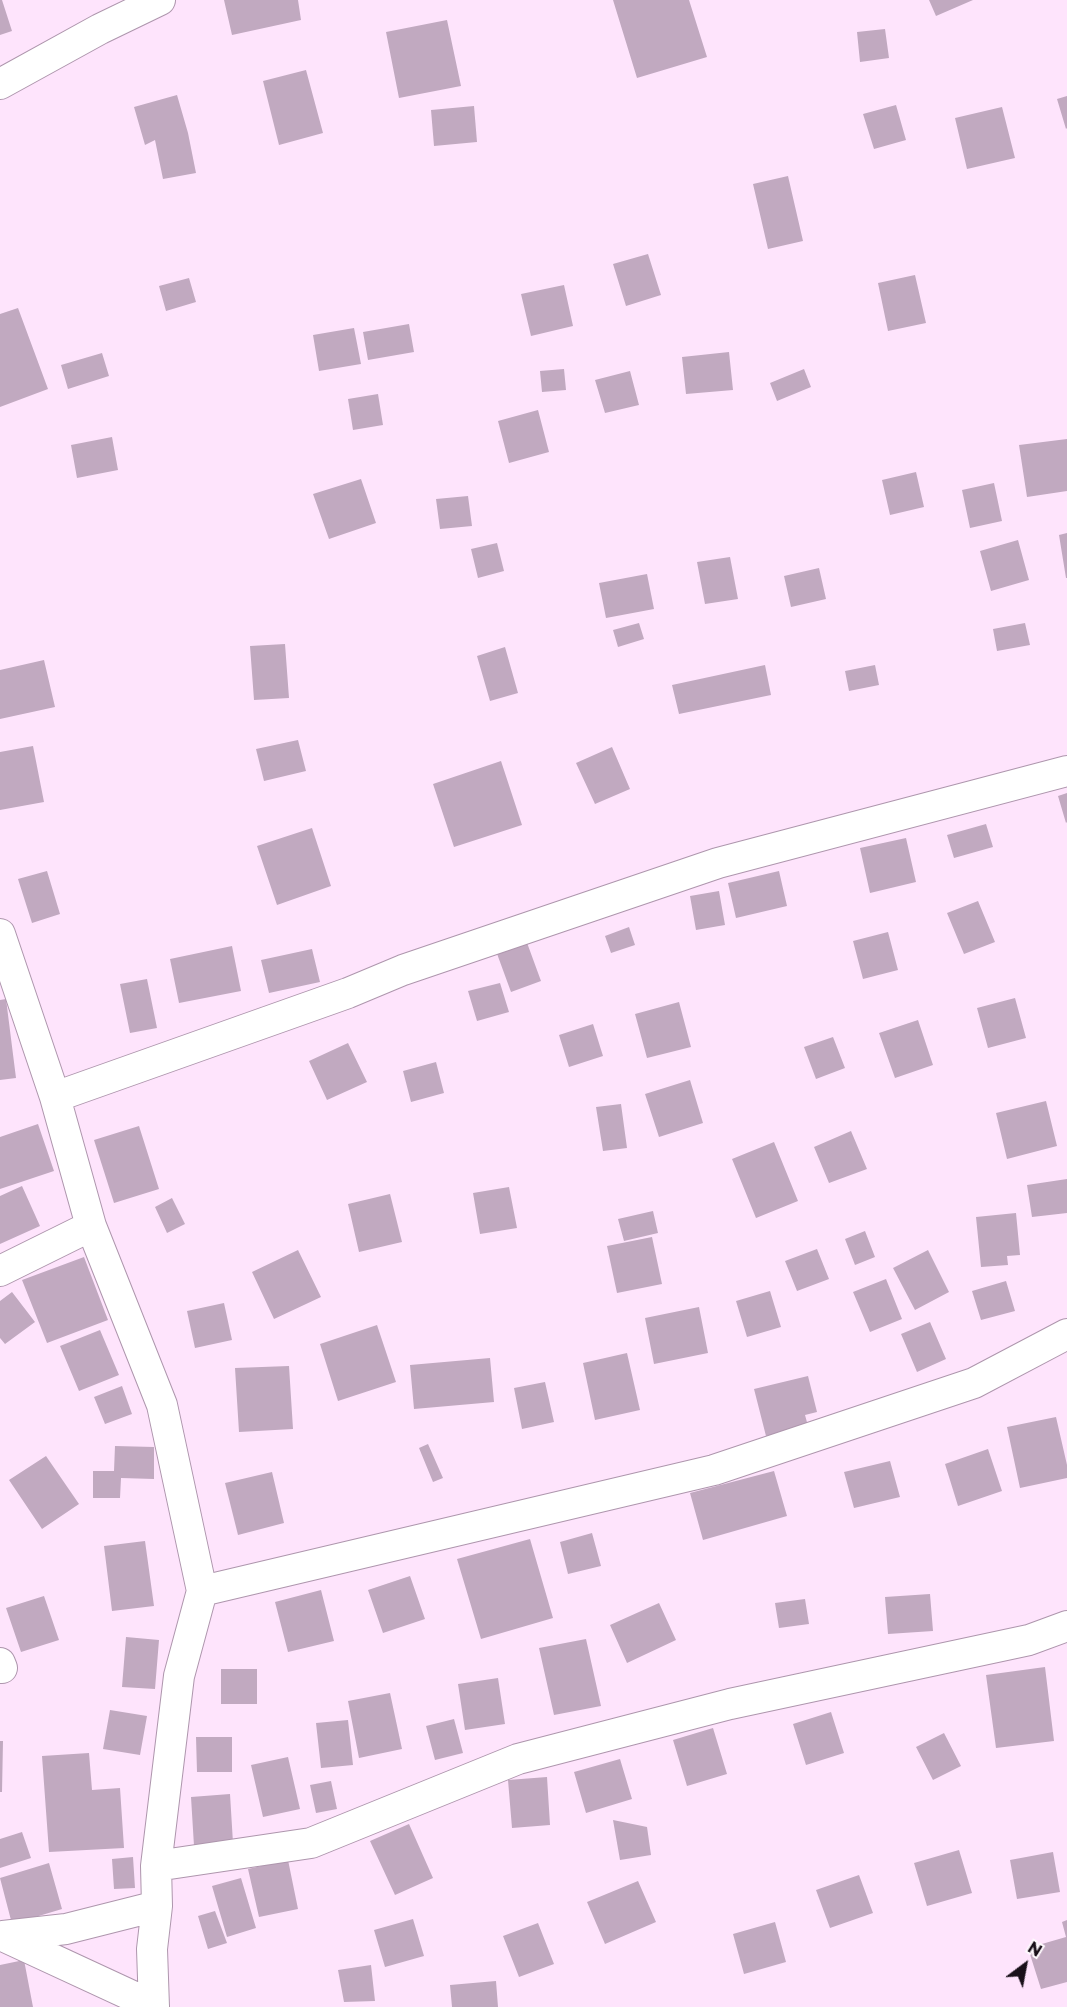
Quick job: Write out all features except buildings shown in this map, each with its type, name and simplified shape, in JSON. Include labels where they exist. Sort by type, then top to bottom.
[{"type":"street","points":[[0,84],[100,29],[160,0]]},
{"type":"street","points":[[55,1097],[348,993],[403,970],[718,863],[1067,771]]},
{"type":"street","points":[[0,934],[55,1097],[91,1226],[162,1405],[202,1592],[178,1676],[156,1866],[157,1906],[152,1949],[154,2007],[2,1936]]},
{"type":"street","points":[[0,1271],[91,1226]]},
{"type":"street","points":[[202,1592],[714,1470],[974,1383],[1067,1334]]},
{"type":"street","points":[[156,1866],[311,1843],[518,1759],[730,1704],[1029,1640],[1067,1626]]},
{"type":"street","points":[[2,1936],[66,1929],[157,1906]]}]
